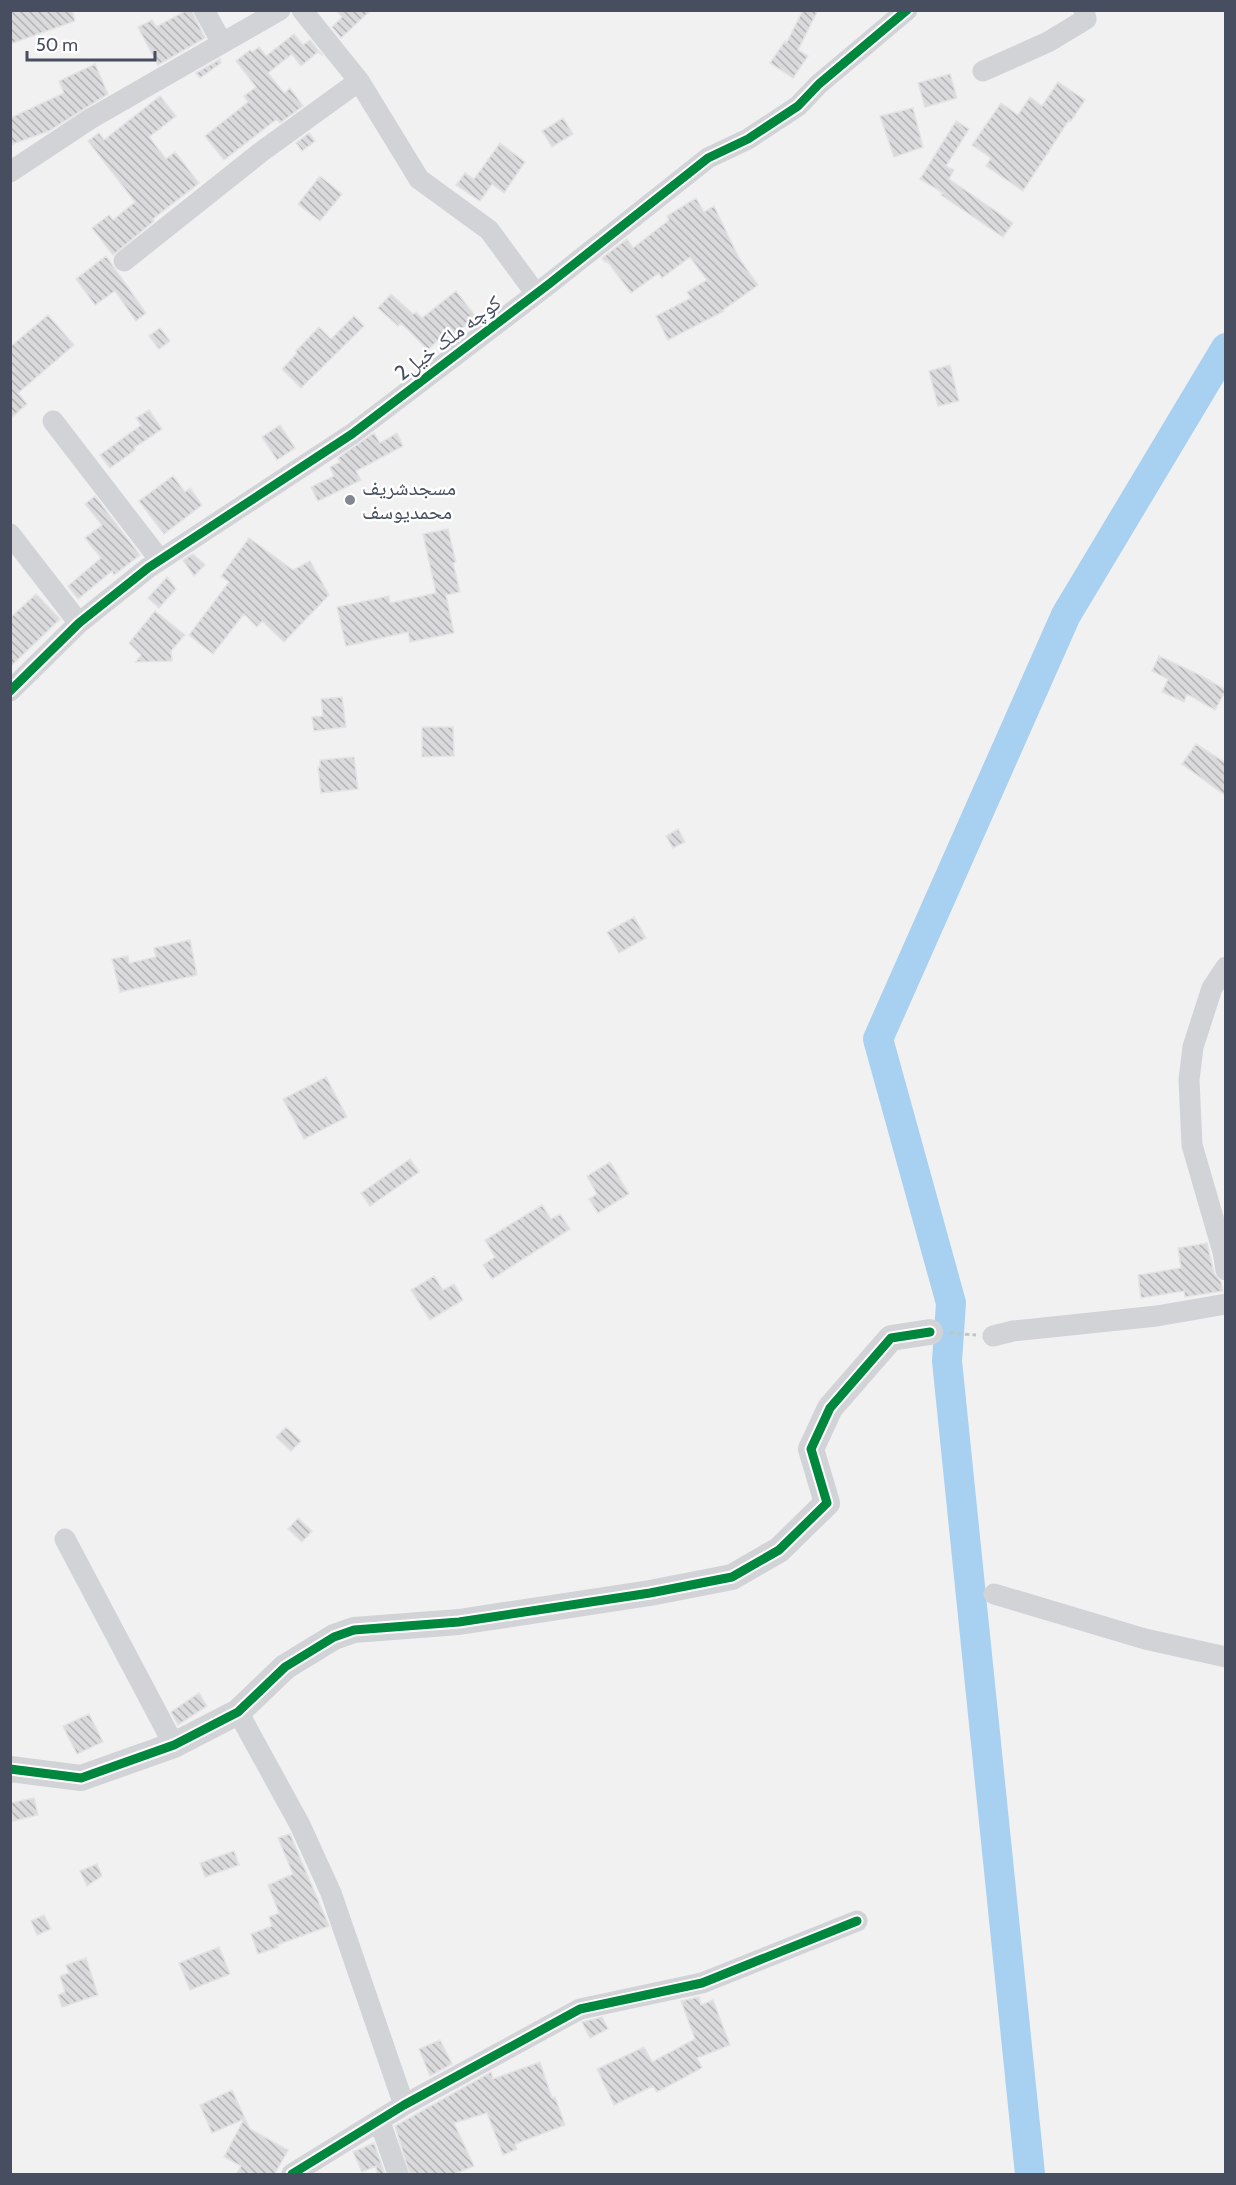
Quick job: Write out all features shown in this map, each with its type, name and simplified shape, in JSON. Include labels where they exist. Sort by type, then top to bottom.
[{"type":"street","points":[[204,10],[222,43]]},
{"type":"street","points":[[10,172],[90,118],[280,10]]},
{"type":"street","points":[[302,10],[359,81],[419,179],[489,230],[536,294]]},
{"type":"street","name":"کوچه ملک خیل2","points":[[10,691],[80,623],[160,560],[352,434],[536,294],[708,158],[748,139],[798,106],[819,84],[907,10]]},
{"type":"street","points":[[983,71],[1048,42],[1086,19],[1084,10]]},
{"type":"street","points":[[124,261],[261,152],[359,81]]},
{"type":"street","points":[[53,421],[160,560]]},
{"type":"street","points":[[10,534],[80,623]]},
{"type":"street","points":[[1226,967],[1212,988],[1193,1047],[1189,1080],[1192,1145],[1223,1252],[1226,1270]]},
{"type":"street","points":[[993,1336],[1013,1331],[1157,1316],[1226,1304]]},
{"type":"street","points":[[10,1769],[81,1778],[174,1745],[238,1712],[285,1667],[334,1637],[354,1630],[459,1622],[650,1593],[732,1577],[779,1550],[828,1503],[811,1449],[830,1408],[891,1338],[930,1332]]},
{"type":"street","points":[[65,1539],[174,1745]]},
{"type":"street","points":[[994,1594],[1145,1639],[1226,1657]]},
{"type":"street","points":[[238,1712],[300,1825],[332,1893],[404,2105]]},
{"type":"street","points":[[292,2175],[404,2105],[580,2009],[702,1983],[857,1921]]},
{"type":"street","points":[[380,2122],[398,2175]]},
{"type":"path","points":[[930,1332],[993,1336]]},
{"type":"building","points":[[10,10],[72,10],[75,21],[10,44]]},
{"type":"building","points":[[191,10],[205,38],[158,65],[138,27],[152,20],[156,27]]},
{"type":"building","points":[[336,10],[371,10],[341,38],[332,27],[342,17]]},
{"type":"building","points":[[803,10],[818,10],[798,50],[808,56],[793,78],[770,63],[785,41],[787,42]]},
{"type":"building","points":[[294,34],[303,45],[310,40],[323,56],[318,52],[301,66],[292,54],[268,73],[284,93],[290,88],[303,106],[280,123],[277,119],[224,160],[205,136],[248,102],[244,96],[256,87],[236,61],[250,50],[252,52],[259,47],[266,56]]},
{"type":"building","points":[[220,59],[221,63],[200,78],[196,73]]},
{"type":"building","points":[[95,64],[108,94],[49,131],[10,145],[10,118],[64,93],[59,81]]},
{"type":"building","points":[[950,74],[957,98],[925,107],[918,83]]},
{"type":"building","points":[[1058,82],[1085,100],[1071,121],[1069,120],[1023,191],[986,166],[991,158],[972,145],[1001,103],[1018,115],[1030,97],[1042,106]]},
{"type":"building","points":[[160,96],[176,116],[149,137],[166,159],[175,152],[199,183],[153,219],[154,221],[113,255],[92,228],[109,215],[113,220],[135,202],[88,141],[99,133],[104,140]]},
{"type":"building","points":[[913,108],[923,147],[894,157],[880,116]]},
{"type":"building","points":[[563,118],[573,134],[552,147],[542,131]]},
{"type":"building","points":[[956,121],[969,129],[946,166],[954,170],[949,179],[1013,223],[1003,237],[920,179]]},
{"type":"building","points":[[309,133],[315,141],[302,151],[296,143]]},
{"type":"building","points":[[500,143],[525,162],[504,193],[492,184],[480,201],[456,185],[465,173],[474,179]]},
{"type":"building","points":[[320,176],[342,194],[320,221],[298,204]]},
{"type":"building","points":[[696,198],[704,212],[714,206],[739,258],[758,285],[724,311],[668,340],[656,316],[691,298],[687,292],[707,280],[690,257],[662,278],[659,273],[631,293],[607,261],[605,262],[602,258],[627,239],[633,248],[669,220],[667,216]]},
{"type":"building","points":[[106,256],[146,313],[136,321],[115,291],[95,305],[76,279]]},
{"type":"building","points":[[456,291],[476,317],[447,340],[443,335],[428,350],[401,323],[398,326],[378,308],[391,294],[413,314],[416,312],[422,318]]},
{"type":"building","points":[[48,315],[74,345],[18,393],[27,404],[10,419],[10,347]]},
{"type":"building","points":[[354,316],[364,326],[301,388],[282,369],[319,327],[331,339]]},
{"type":"building","points":[[160,328],[170,341],[159,349],[149,336]]},
{"type":"building","points":[[950,365],[959,401],[938,406],[929,371]]},
{"type":"building","points":[[149,410],[162,429],[110,468],[100,455],[141,425],[136,418]]},
{"type":"building","points":[[280,425],[295,448],[277,460],[262,437]]},
{"type":"building","points":[[374,433],[380,443],[397,433],[403,446],[356,471],[361,480],[318,501],[311,487],[334,476],[330,467],[340,462],[338,458]]},
{"type":"building","points":[[173,476],[185,492],[190,488],[202,505],[164,534],[139,501]]},
{"type":"building","points":[[95,496],[140,555],[114,575],[112,571],[78,599],[68,586],[101,558],[85,538],[102,525],[85,504]]},
{"type":"building","points":[[448,529],[460,592],[446,595],[454,633],[410,642],[408,632],[346,646],[337,607],[389,596],[390,603],[436,593],[423,534]]},
{"type":"building","points":[[249,538],[293,570],[310,561],[329,595],[284,642],[262,621],[257,627],[244,614],[213,654],[189,635],[229,582],[221,576]]},
{"type":"building","points":[[193,554],[205,565],[194,576],[183,560]]},
{"type":"building","points":[[167,577],[176,589],[159,608],[148,598]]},
{"type":"building","points":[[36,594],[60,619],[10,667],[10,618]]},
{"type":"building","points":[[155,611],[185,635],[171,651],[172,661],[136,662],[141,655],[129,643]]},
{"type":"building","points":[[1159,656],[1226,690],[1215,710],[1187,694],[1184,702],[1162,692],[1168,679],[1152,671]]},
{"type":"building","points":[[342,697],[346,727],[314,731],[312,717],[323,716],[321,699]]},
{"type":"building","points":[[422,727],[453,727],[454,756],[422,757]]},
{"type":"building","points":[[1196,744],[1226,763],[1226,796],[1182,764]]},
{"type":"building","points":[[354,757],[358,789],[321,793],[318,767],[320,767],[320,760]]},
{"type":"building","points":[[678,829],[685,842],[673,848],[666,836]]},
{"type":"building","points":[[634,917],[646,938],[619,953],[607,932]]},
{"type":"building","points":[[190,940],[197,975],[120,992],[112,959],[128,956],[129,963],[156,957],[154,948]]},
{"type":"building","points":[[326,1077],[347,1117],[304,1139],[283,1099]]},
{"type":"building","points":[[410,1159],[419,1172],[370,1206],[361,1193]]},
{"type":"building","points":[[610,1162],[629,1194],[598,1213],[589,1199],[597,1194],[587,1176]]},
{"type":"building","points":[[542,1205],[551,1219],[560,1214],[570,1229],[492,1279],[483,1265],[495,1257],[485,1240]]},
{"type":"building","points":[[1207,1243],[1214,1273],[1221,1282],[1223,1291],[1185,1297],[1184,1291],[1141,1298],[1138,1275],[1181,1268],[1178,1248]]},
{"type":"building","points":[[434,1276],[443,1290],[454,1284],[463,1300],[430,1320],[411,1290]]},
{"type":"building","points":[[286,1427],[301,1441],[291,1451],[276,1437]]},
{"type":"building","points":[[298,1518],[312,1531],[302,1542],[288,1529]]},
{"type":"building","points":[[199,1693],[207,1706],[178,1725],[171,1712]]},
{"type":"building","points":[[89,1714],[103,1742],[77,1754],[63,1726]]},
{"type":"building","points":[[34,1798],[38,1815],[13,1821],[10,1803]]},
{"type":"building","points":[[290,1834],[329,1926],[258,1954],[251,1934],[272,1926],[269,1917],[279,1913],[268,1885],[293,1874],[278,1838]]},
{"type":"building","points":[[234,1851],[239,1865],[205,1877],[200,1863]]},
{"type":"building","points":[[97,1864],[102,1876],[87,1886],[80,1871]]},
{"type":"building","points":[[44,1915],[51,1929],[37,1935],[31,1921]]},
{"type":"building","points":[[219,1947],[230,1974],[190,1990],[179,1963]]},
{"type":"building","points":[[86,1958],[98,1995],[62,2007],[58,1995],[65,1992],[60,1976],[69,1973],[66,1965]]},
{"type":"building","points":[[699,1997],[701,2005],[713,2000],[730,2045],[697,2058],[702,2068],[657,2092],[653,2086],[614,2105],[597,2069],[644,2047],[652,2062],[695,2039],[681,2001]]},
{"type":"building","points":[[602,2017],[608,2029],[590,2038],[582,2022]]},
{"type":"building","points":[[440,2040],[452,2064],[430,2076],[419,2049]]},
{"type":"building","points":[[540,2062],[552,2098],[555,2097],[565,2125],[515,2144],[517,2149],[503,2155],[487,2113],[454,2123],[474,2166],[452,2175],[410,2175],[395,2126],[491,2072],[493,2079]]},
{"type":"building","points":[[232,2090],[250,2129],[288,2150],[274,2175],[236,2175],[241,2166],[224,2157],[244,2119],[212,2133],[200,2105]]},
{"type":"building","points":[[374,2143],[385,2175],[377,2175],[376,2166],[362,2172],[353,2152]]},
{"type":"waterway","points":[[1030,2174],[947,1361],[951,1303],[878,1039],[1066,615],[1226,348]]},
{"type":"cycle path","points":[[10,691],[79,623],[148,568],[352,434],[549,284],[708,158],[748,139],[798,106],[819,84],[907,10]]},
{"type":"cycle path","points":[[10,1769],[81,1778],[174,1745],[238,1712],[285,1667],[334,1637],[354,1630],[459,1622],[650,1593],[732,1577],[779,1550],[827,1503],[811,1449],[830,1408],[891,1338],[930,1332]]},
{"type":"cycle path","points":[[292,2174],[404,2105],[580,2009],[702,1983],[857,1921]]},
{"type":"place","name":"مسجدشریف محمدیوسف","points":[[350,500]]}]
